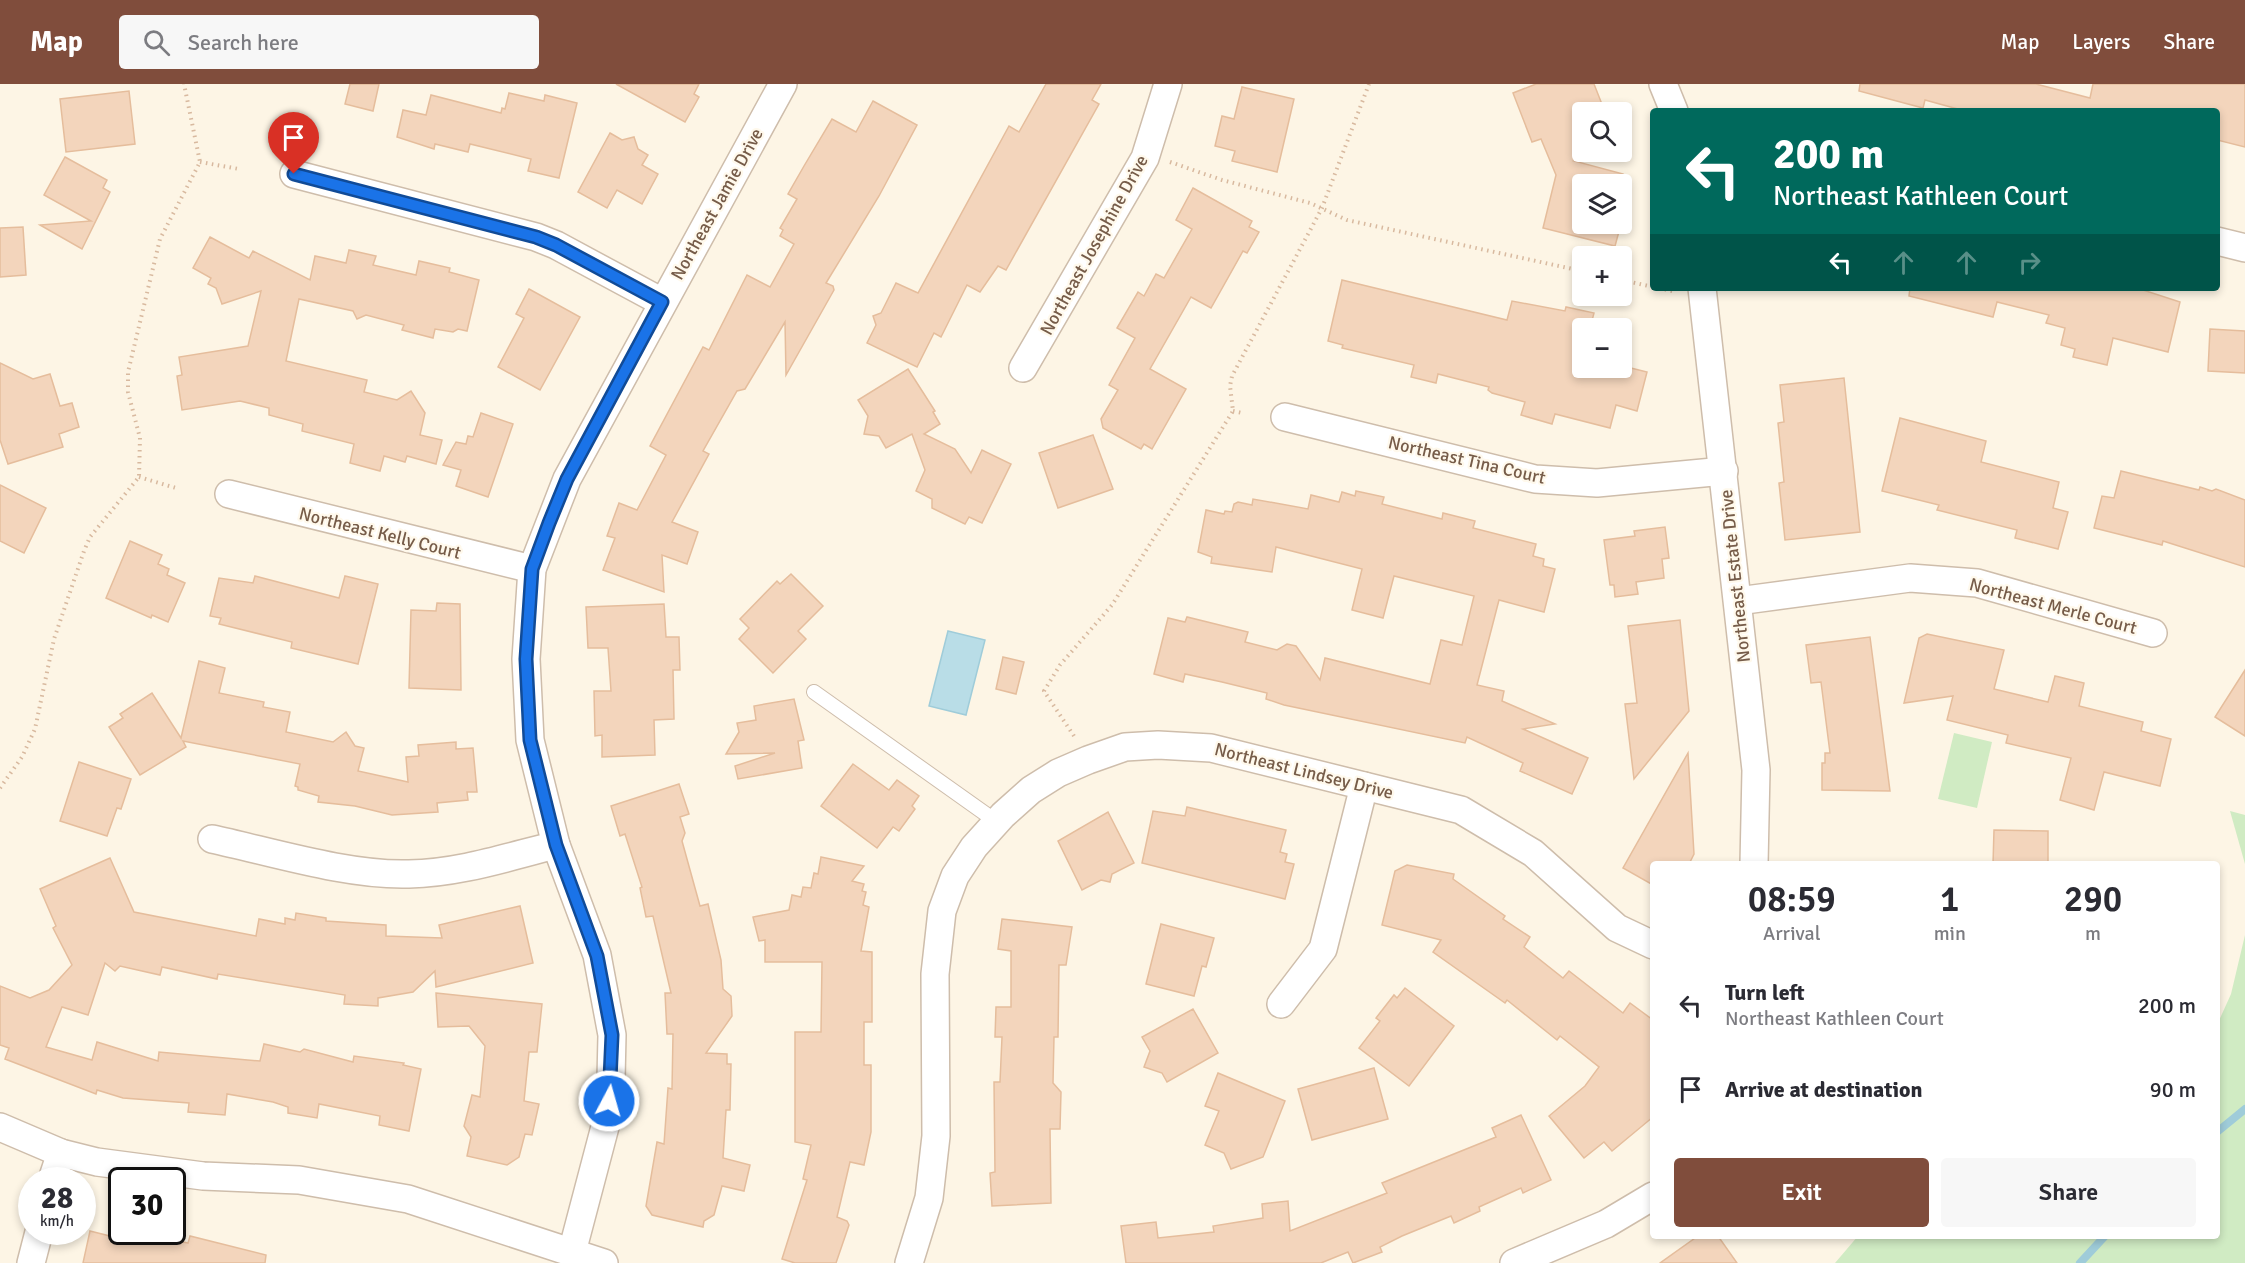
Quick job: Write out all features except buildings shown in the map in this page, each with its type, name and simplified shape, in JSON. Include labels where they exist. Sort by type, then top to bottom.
[{"type":"street","name":"Northeast Jamie Drive","points":[[572,1252],[606,1123],[611,1079],[612,1035],[597,956],[556,845],[530,740],[526,659],[532,569],[567,479],[783,84]]},
{"type":"street","name":"Northeast Josephine Drive","points":[[1023,368],[1145,158],[1168,84]]},
{"type":"street","points":[[1663,84],[1673,108]]},
{"type":"street","points":[[294,174],[536,237],[556,245],[662,302]]},
{"type":"street","points":[[2220,242],[2245,248]]},
{"type":"street","name":"Northeast Estate Drive","points":[[1690,291],[1724,471],[1756,770],[1754,861]]},
{"type":"street","name":"Northeast Tina Court","points":[[1285,417],[1535,479],[1597,483],[1724,471]]},
{"type":"street","name":"Northeast Kelly Court","points":[[229,494],[532,569]]},
{"type":"street","name":"Northeast Merle Court","points":[[1738,601],[1910,578],[1977,583],[2153,633]]},
{"type":"street","name":"Northeast Lindsey Drive","points":[[909,1263],[929,1198],[936,1136],[935,974],[942,911],[955,876],[974,846],[1031,790],[1058,773],[1125,747],[1158,745],[1211,748],[1461,810],[1533,853],[1617,928],[1650,944]]},
{"type":"street","points":[[1281,1004],[1323,949],[1364,786]]},
{"type":"street","points":[[212,838],[348,868],[408,874],[464,869],[556,845]]},
{"type":"street","points":[[0,1127],[61,1153],[97,1162],[191,1174],[299,1180],[408,1199],[604,1263]]},
{"type":"street","points":[[56,1167],[61,1153]]},
{"type":"street","points":[[1514,1263],[1606,1224],[1650,1198]]},
{"type":"street","points":[[31,1263],[36,1245]]},
{"type":"lane","points":[[814,693],[997,822]]},
{"type":"path","points":[[0,788],[22,757],[35,729],[54,639],[90,537],[138,477],[140,438],[128,392],[128,372],[160,239],[200,162],[184,84]]},
{"type":"path","points":[[1075,738],[1044,691],[1060,664],[1112,605],[1233,411],[1230,386],[1232,376],[1322,208],[1370,84]]},
{"type":"path","points":[[200,162],[240,169]]},
{"type":"path","points":[[1169,162],[1222,180],[1322,208],[1347,220],[1572,269]]},
{"type":"path","points":[[1632,282],[1650,286]]},
{"type":"path","points":[[1233,411],[1242,413]]},
{"type":"path","points":[[138,477],[176,488]]},
{"type":"green space","points":[[1954,733],[1992,742],[1977,808],[1938,799]]},
{"type":"green space","points":[[2230,811],[2245,815],[2245,864]]},
{"type":"green space","points":[[2245,935],[2245,1263],[1835,1263],[1855,1239],[2220,1239],[2220,1018],[2231,994]]},
{"type":"water","points":[[948,631],[985,640],[966,715],[929,706]]},
{"type":"waterway","points":[[2220,1130],[2245,1109]]},
{"type":"waterway","points":[[2080,1263],[2102,1239]]},
{"type":"route","points":[[294,174],[536,237],[556,245],[662,302],[567,479],[549,523],[532,569],[526,659],[530,740],[556,845],[597,956],[612,1035],[609,1101]]}]
